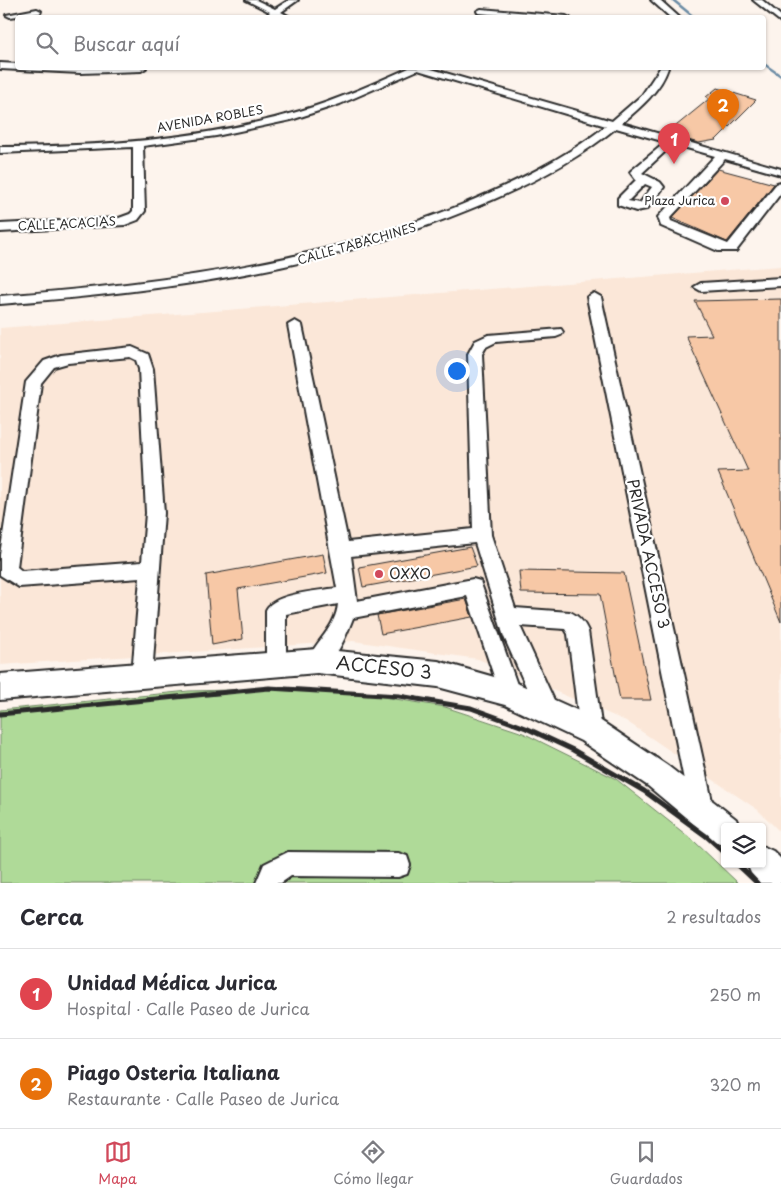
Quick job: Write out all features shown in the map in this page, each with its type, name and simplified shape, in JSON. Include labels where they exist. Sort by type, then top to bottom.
[{"type":"main road","name":"ACCESO 3","points":[[0,687],[317,661],[438,674],[509,693],[591,731],[658,776],[721,827]]},
{"type":"main road","points":[[766,866],[781,882]]},
{"type":"street","points":[[33,0],[38,14]]},
{"type":"street","points":[[250,0],[281,15]]},
{"type":"street","points":[[272,15],[294,0]]},
{"type":"street","points":[[655,0],[672,15]]},
{"type":"street","points":[[757,0],[780,19]]},
{"type":"street","points":[[482,1],[478,14],[500,15]]},
{"type":"street","points":[[0,8],[14,17]]},
{"type":"street","points":[[766,20],[780,19]]},
{"type":"street","points":[[0,66],[15,67]]},
{"type":"street","name":"AVENIDA ROBLES","points":[[0,150],[61,150],[138,144],[220,133],[289,117],[368,90],[411,70]]},
{"type":"street","points":[[427,70],[609,125],[666,145],[781,172]]},
{"type":"street","name":"CALLE TABACHINES","points":[[0,300],[132,289],[284,265],[373,241],[430,222],[527,181],[575,154],[609,125],[628,112],[660,80],[663,70]]},
{"type":"street","points":[[628,112],[642,128],[781,178]]},
{"type":"street","points":[[609,125],[679,142]]},
{"type":"street","name":"CALLE ACACIAS","points":[[0,228],[121,222],[134,217],[139,211],[138,144]]},
{"type":"street","points":[[642,179],[636,172],[666,145]]},
{"type":"street","points":[[721,157],[664,217],[665,223],[722,248],[732,248],[779,190]]},
{"type":"street","points":[[701,287],[781,282]]},
{"type":"street","name":"PRIVADA ACCESO 3","points":[[594,296],[703,812]]},
{"type":"street","points":[[295,325],[342,550],[348,603],[335,637],[317,661]]},
{"type":"street","points":[[548,711],[518,646],[482,535],[475,354],[480,344],[493,338],[556,332]]},
{"type":"street","points":[[142,675],[152,569],[156,513],[146,369],[143,357],[132,352],[66,358],[49,364],[34,382],[7,570],[19,579],[152,569]]},
{"type":"street","points":[[342,550],[482,535]]},
{"type":"street","points":[[276,664],[276,610],[282,606],[348,603],[473,587],[509,693]]},
{"type":"street","points":[[508,616],[570,621],[574,624],[578,631],[591,731]]},
{"type":"street","points":[[268,883],[273,873],[288,864],[398,865]]},
{"type":"shaded area","points":[[781,266],[781,833],[758,810],[626,721],[478,659],[353,641],[0,665],[0,328]]},
{"type":"green space","points":[[275,689],[352,692],[445,707],[523,733],[616,779],[695,842],[738,883],[0,883],[0,710],[189,691]]},
{"type":"building","points":[[717,88],[756,100],[716,140],[699,143],[680,138],[682,134],[671,130],[709,99],[706,97]]},
{"type":"building","name":"Plaza Jurica","points":[[718,169],[774,184],[727,242],[672,218]]},
{"type":"building","points":[[781,299],[781,622],[718,472],[748,471],[686,336],[712,335],[695,301]]},
{"type":"building","points":[[470,547],[477,566],[363,587],[359,567]]},
{"type":"building","points":[[323,554],[327,573],[238,589],[243,639],[212,645],[206,575]]},
{"type":"building","points":[[519,571],[624,573],[651,700],[620,700],[600,594],[521,593]]},
{"type":"building","points":[[466,599],[472,617],[381,634],[377,615]]},
{"type":"waterway","points":[[673,0],[691,15]]},
{"type":"waterway","points":[[766,65],[781,76]]},
{"type":"railway","points":[[0,714],[269,688],[399,696],[471,708],[526,728],[573,750],[644,791],[706,836],[721,849]]},
{"type":"railway","points":[[741,868],[757,883]]},
{"type":"place","name":"Piago Osteria Italiana","points":[[723,130]]},
{"type":"place","name":"Unidad Médica Jurica","points":[[674,164]]},
{"type":"place","name":"Plaza Jurica","points":[[725,201]]},
{"type":"place","name":"OXXO","points":[[379,574]]}]
